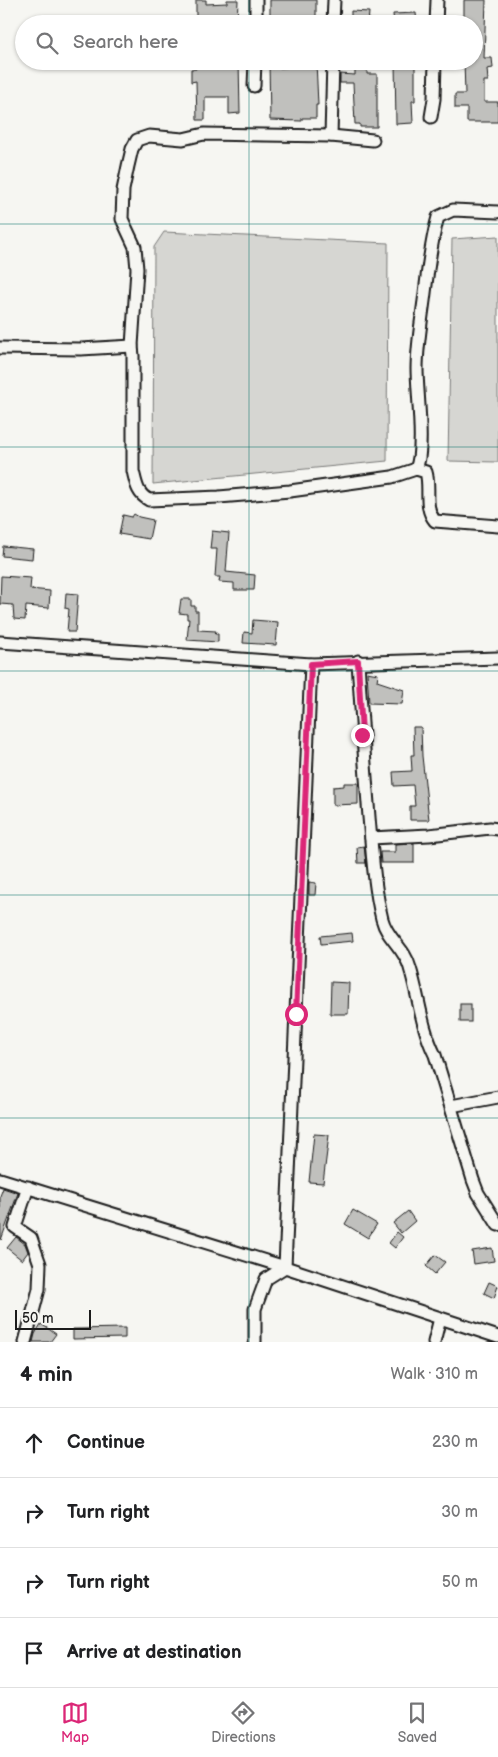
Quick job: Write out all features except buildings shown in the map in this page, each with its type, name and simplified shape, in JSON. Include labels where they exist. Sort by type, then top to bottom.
[{"type":"street","points":[[256,0],[256,15]]},
{"type":"street","points":[[333,15],[334,0]]},
{"type":"street","points":[[436,15],[437,0]]},
{"type":"street","points":[[254,86],[255,70]]},
{"type":"street","points":[[331,136],[332,70]]},
{"type":"street","points":[[431,117],[434,99],[435,70]]},
{"type":"street","points":[[373,140],[331,136],[204,134],[183,139],[149,136],[137,140],[132,149],[123,190],[122,219],[135,247],[137,269],[132,346],[133,471],[138,489],[142,496],[149,500],[219,497],[300,490],[384,478],[416,469],[426,472],[429,481],[430,515],[435,521],[498,526]]},
{"type":"street","points":[[416,469],[419,462],[420,442],[417,367],[432,236],[438,217],[453,210],[498,212]]},
{"type":"street","points":[[0,348],[81,349],[132,346]]},
{"type":"street","points":[[0,642],[311,664],[498,658]]},
{"type":"street","points":[[358,661],[371,838],[382,920],[388,935],[406,956],[427,1040],[435,1055],[472,1180],[478,1194],[498,1225]]},
{"type":"street","points":[[285,1267],[311,664]]},
{"type":"street","points":[[371,838],[428,835],[490,828],[498,829]]},
{"type":"street","points":[[451,1106],[498,1097]]},
{"type":"street","points":[[0,1178],[285,1267],[498,1337]]},
{"type":"street","points":[[26,1342],[39,1289],[40,1264],[31,1238],[16,1227],[28,1187]]},
{"type":"street","points":[[255,1342],[255,1309],[266,1279],[285,1267]]},
{"type":"street","points":[[434,1342],[440,1318]]},
{"type":"shaded area","points":[[164,232],[388,243],[387,461],[153,484],[154,247]]},
{"type":"shaded area","points":[[498,236],[498,462],[448,461],[452,239]]},
{"type":"route","points":[[296,1014],[311,664],[358,661],[362,735]]}]
